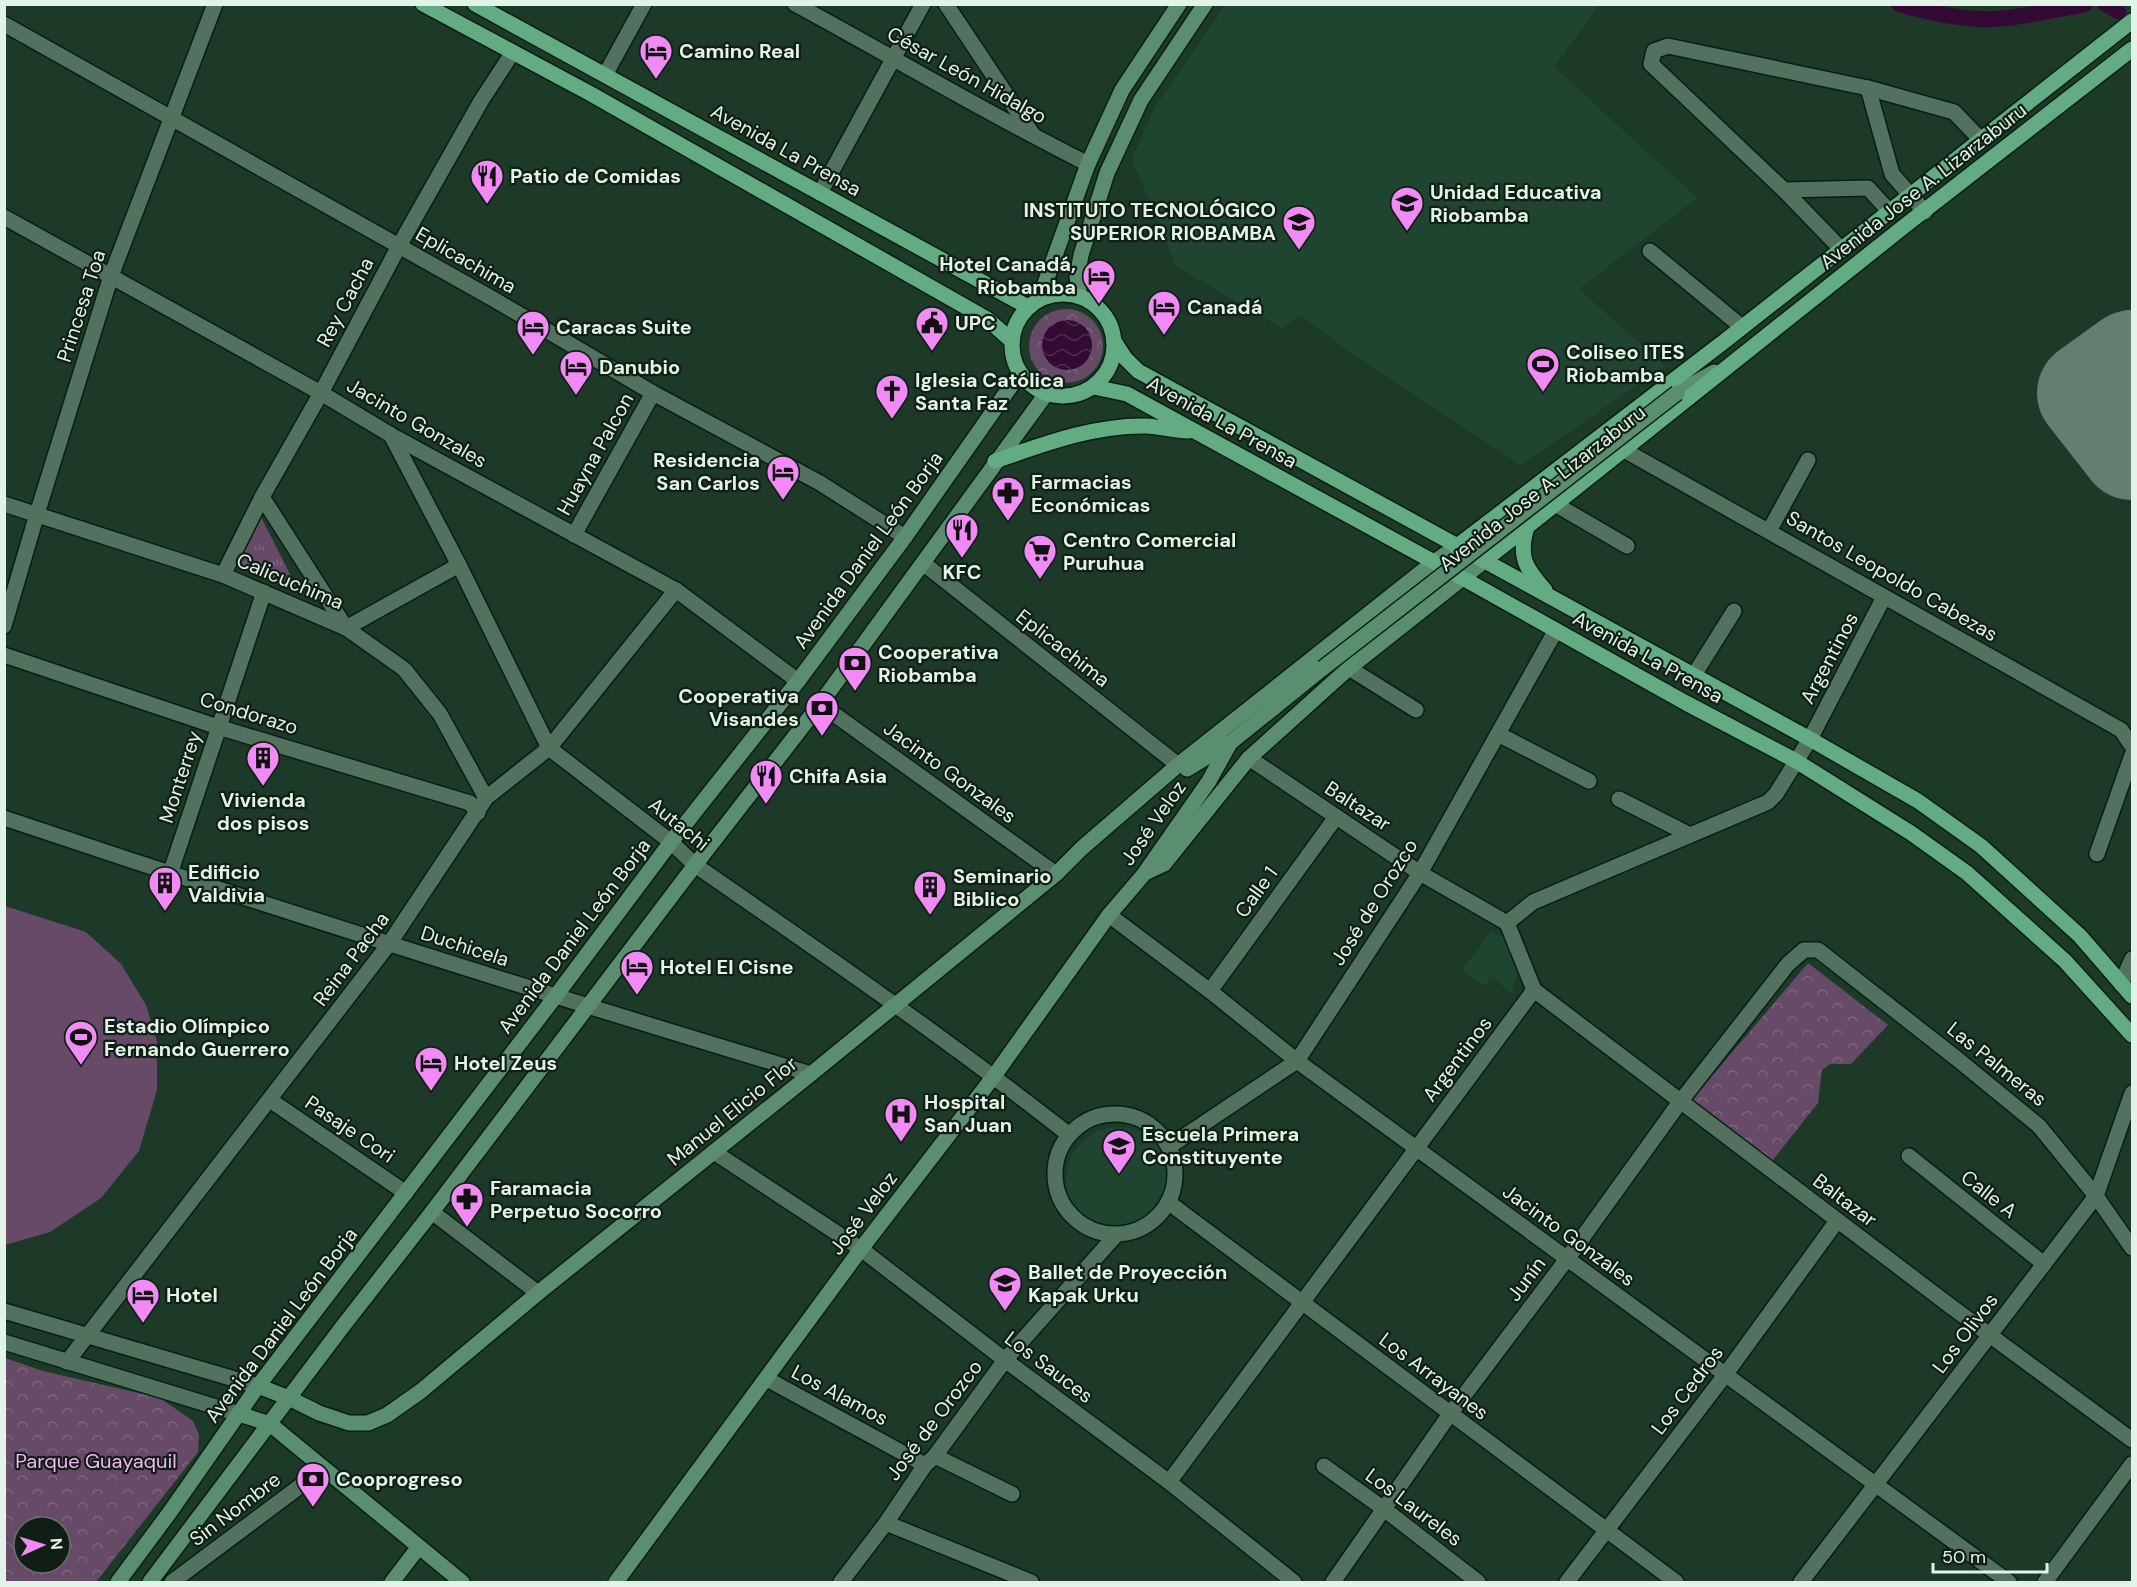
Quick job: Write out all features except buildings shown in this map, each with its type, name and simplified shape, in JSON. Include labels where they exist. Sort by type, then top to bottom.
[{"type":"main road","points":[[423,4],[591,94],[987,319],[1012,341]]},
{"type":"main road","name":"Avenida La Prensa","points":[[475,4],[820,193],[1033,304]]},
{"type":"main road","name":"Avenida Jose A. Lizarzaburu","points":[[1456,547],[1842,250],[2133,21]]},
{"type":"main road","name":"Avenida Jose A. Lizarzaburu","points":[[1484,561],[1902,228],[2133,49]]},
{"type":"main road","points":[[1066,294],[1080,297],[1093,303],[1104,314],[1111,327],[1114,354],[1110,366],[1094,387],[1079,395],[1062,397],[1046,394],[1031,386],[1020,373],[1013,357],[1012,341],[1017,322],[1033,304],[1052,295],[1066,294]]},
{"type":"main road","name":"Avenida La Prensa","points":[[1114,341],[1125,358],[1138,371],[1456,547],[1694,675],[1918,801],[1981,846],[2080,936],[2133,996]]},
{"type":"main road","name":"Avenida La Prensa","points":[[1094,387],[1127,394],[1434,561],[1686,704],[1796,761],[1911,833],[1967,873],[2065,961],[2133,1035]]},
{"type":"main road","points":[[995,461],[1052,441],[1093,430],[1146,426],[1197,432]]},
{"type":"main road","points":[[1527,527],[1523,541],[1523,557],[1528,572],[1553,599]]},
{"type":"street","name":"Princesa Toa","points":[[4,626],[111,276],[215,4]]},
{"type":"street","points":[[605,75],[644,4]]},
{"type":"street","name":"César León Hidalgo","points":[[795,4],[1034,137],[1088,164]]},
{"type":"street","points":[[820,193],[895,58],[922,4]]},
{"type":"street","points":[[946,4],[1034,137]]},
{"type":"street","points":[[1033,304],[1088,164],[1122,90],[1179,4]]},
{"type":"street","points":[[1080,297],[1077,277],[1081,255],[1107,173],[1141,100],[1205,4]]},
{"type":"street","name":"Eplicachima","points":[[4,24],[399,246],[653,393],[820,483],[905,537]]},
{"type":"street","points":[[1842,250],[1784,190],[1651,64],[1654,51],[1668,46],[1868,88],[1954,112],[1981,140]]},
{"type":"street","name":"Rey Cacha","points":[[223,575],[262,497],[321,393],[399,246],[481,101],[513,52]]},
{"type":"street","points":[[1868,88],[1892,174],[1925,212]]},
{"type":"street","points":[[1784,190],[1868,188],[1889,211]]},
{"type":"street","name":"Jacinto Gonzales","points":[[4,217],[321,393],[391,435],[676,590],[798,681]]},
{"type":"street","points":[[1650,251],[1742,327]]},
{"type":"street","points":[[1677,393],[1726,340]]},
{"type":"street","points":[[1082,848],[1109,831],[1195,763],[1230,743],[1677,393],[1740,358]]},
{"type":"street","name":"Avenida Daniel León Borja","points":[[118,1582],[258,1386],[555,997],[670,842],[798,681],[905,537],[1020,373]]},
{"type":"street","name":"Huayna Palcon","points":[[574,535],[653,393]]},
{"type":"street","points":[[150,1582],[820,704],[1046,394]]},
{"type":"street","name":"Autachi","points":[[391,435],[459,565],[549,748],[670,842],[695,865],[897,1005],[1068,1134]]},
{"type":"street","name":"Santos Leopoldo Cabezas","points":[[1624,450],[2121,730],[2133,746]]},
{"type":"street","points":[[1769,531],[1808,460]]},
{"type":"street","points":[[262,497],[346,628],[459,565]]},
{"type":"street","name":"Calicuchima","points":[[4,504],[223,575],[346,628],[404,669],[440,714],[486,798]]},
{"type":"street","points":[[1555,504],[1627,546]]},
{"type":"street","name":"Avenida Jose A. Lizarzaburu","points":[[1178,765],[1434,561],[1456,547]]},
{"type":"street","name":"Avenida Jose A. Lizarzaburu","points":[[1144,874],[1164,864],[1249,758],[1349,668],[1484,561]]},
{"type":"street","name":"Eplicachima","points":[[923,563],[1178,765]]},
{"type":"street","name":"Reina Pacha","points":[[67,1362],[389,944],[486,798],[549,748],[676,590]]},
{"type":"street","name":"Monterrey","points":[[170,874],[264,592]]},
{"type":"street","name":"Argentinos","points":[[1796,761],[1810,739],[1884,597]]},
{"type":"street","points":[[1694,675],[1734,611]]},
{"type":"street","name":"José de Orozco","points":[[1170,1146],[1297,1061],[1420,873],[1556,630]]},
{"type":"street","name":"Condorazo","points":[[4,655],[218,727],[470,803],[478,813]]},
{"type":"street","points":[[1349,668],[1416,710]]},
{"type":"street","name":"Jacinto Gonzales","points":[[820,704],[1056,874]]},
{"type":"street","points":[[1498,734],[1589,781]]},
{"type":"street","name":"José Veloz","points":[[616,1582],[861,1249],[994,1076],[1109,915],[1144,874],[1209,782],[1230,743]]},
{"type":"street","points":[[2097,854],[2133,755]]},
{"type":"street","name":"Baltazar","points":[[1249,758],[1420,873],[1507,923]]},
{"type":"street","points":[[1534,990],[1507,923],[1533,902],[1768,802],[1776,794],[1796,761]]},
{"type":"street","name":"Manuel Elicio Flor","points":[[258,1386],[349,1424],[368,1423],[387,1415],[421,1391],[538,1293],[897,1005],[1056,874],[1082,848],[1178,765]]},
{"type":"street","points":[[1619,799],[1689,836]]},
{"type":"street","name":"Calle 1","points":[[1210,991],[1336,817]]},
{"type":"street","name":"Duchicela","points":[[4,818],[170,874],[555,997],[811,1074]]},
{"type":"street","name":"Jacinto Gonzales","points":[[1109,915],[1210,991],[1297,1061],[2008,1582]]},
{"type":"street","name":"Junín","points":[[1333,1582],[1450,1414],[1567,1259],[1680,1102],[1788,964],[1804,950]]},
{"type":"street","name":"Las Palmeras","points":[[1804,950],[1818,950],[2039,1126],[2096,1196],[2133,1248]]},
{"type":"street","points":[[2121,984],[2133,959]]},
{"type":"street","name":"Argentinos","points":[[1169,1482],[1534,990]]},
{"type":"street","name":"Baltazar","points":[[1534,990],[1990,1336],[2133,1440]]},
{"type":"street","name":"Los Olivos","points":[[1801,1582],[2096,1196],[2133,1093]]},
{"type":"street","name":"Pasaje Cori","points":[[270,1100],[406,1193]]},
{"type":"street","points":[[1116,1235],[1095,1232],[1075,1220],[1060,1201],[1054,1178],[1056,1155],[1068,1134],[1083,1121],[1102,1114],[1122,1113],[1141,1119],[1157,1130],[1170,1146],[1175,1174],[1168,1202]]},
{"type":"street","name":"Los Sauces","points":[[714,1152],[861,1249],[1169,1482],[1294,1582]]},
{"type":"street","name":"Calle A","points":[[1908,1156],[2044,1264]]},
{"type":"street","name":"José de Orozco","points":[[841,1582],[1005,1360],[1116,1235],[1137,1230],[1155,1219],[1168,1202]]},
{"type":"street","name":"Los Arrayanes","points":[[1168,1202],[1676,1582]]},
{"type":"street","points":[[432,1212],[538,1293]]},
{"type":"street","name":"Los Cedros","points":[[1567,1582],[1725,1375],[1837,1221]]},
{"type":"street","points":[[4,1311],[258,1386]]},
{"type":"street","points":[[4,1342],[270,1424],[462,1582]]},
{"type":"street","name":"Los Alamos","points":[[767,1379],[930,1460],[1012,1494]]},
{"type":"street","points":[[2045,1582],[2133,1464]]},
{"type":"street","name":"Los Laureles","points":[[1324,1466],[1478,1582]]},
{"type":"street","name":"Sin Nombre","points":[[172,1582],[323,1469]]},
{"type":"street","points":[[886,1523],[1031,1582]]},
{"type":"street","points":[[392,1582],[418,1548]]},
{"type":"shaded area","name":"Unidad Educativa Riobamba","points":[[1225,5],[1599,5],[1554,67],[1697,198],[1579,289],[1665,366],[1521,465],[1357,357],[1300,315],[1282,328],[1176,266],[1132,159],[1154,109]]},
{"type":"shaded area","points":[[1491,931],[1503,937],[1518,969],[1512,994],[1491,976],[1485,986],[1462,970]]},
{"type":"shaded area","name":"Escuela Primera Constituyente","points":[[1119,1127],[1139,1131],[1156,1143],[1168,1160],[1172,1180],[1168,1200],[1156,1217],[1139,1229],[1119,1233],[1099,1229],[1082,1217],[1070,1200],[1066,1180],[1070,1160],[1082,1143],[1099,1131]]},
{"type":"green space","points":[[1059,309],[1073,309],[1087,315],[1097,325],[1103,339],[1101,360],[1087,377],[1073,383],[1059,383],[1045,377],[1035,367],[1029,353],[1029,339],[1035,325],[1045,315]]},
{"type":"green space","points":[[261,517],[296,586],[231,566]]},
{"type":"green space","name":"Estadio Olímpico Fernando Guerrero","points":[[5,906],[86,932],[121,964],[146,1005],[157,1041],[157,1090],[139,1151],[101,1198],[50,1232],[5,1245]]},
{"type":"green space","points":[[1808,963],[1888,1025],[1851,1064],[1830,1064],[1822,1070],[1818,1103],[1772,1161],[1690,1102]]},
{"type":"green space","name":"Parque Guayaquil","points":[[5,1358],[43,1371],[160,1398],[193,1421],[199,1435],[198,1452],[96,1582],[5,1582]]},
{"type":"water","points":[[1067,320],[1085,327],[1092,345],[1085,363],[1067,370],[1049,363],[1042,345],[1049,327]]},
{"type":"waterway","points":[[1899,4],[1946,15],[1982,19],[2016,17],[2085,4]]},
{"type":"waterway","points":[[2105,4],[2118,11]]},
{"type":"runway","points":[[2132,362],[2089,393],[2132,448]]},
{"type":"place","name":"Camino Real","points":[[656,80]]},
{"type":"place","name":"Patio de Comidas","points":[[487,205]]},
{"type":"place","name":"Unidad Educativa Riobamba","points":[[1407,232]]},
{"type":"place","name":"INSTITUTO TECNOLÓGICO SUPERIOR RIOBAMBA","points":[[1299,251]]},
{"type":"place","name":"Hotel Canadá, Riobamba","points":[[1099,305]]},
{"type":"place","name":"Canadá","points":[[1164,336]]},
{"type":"place","name":"UPC","points":[[932,352]]},
{"type":"place","name":"Caracas Suite","points":[[533,356]]},
{"type":"place","name":"Coliseo ITES Riobamba","points":[[1543,393]]},
{"type":"place","name":"Danubio","points":[[576,396]]},
{"type":"place","name":"Iglesia Católica Santa Faz","points":[[892,420]]},
{"type":"place","name":"Residencia San Carlos","points":[[783,501]]},
{"type":"place","name":"Farmacias Económicas","points":[[1008,522]]},
{"type":"place","name":"KFC","points":[[962,559]]},
{"type":"place","name":"Centro Comercial Puruhua","points":[[1040,580]]},
{"type":"place","name":"Cooperativa Riobamba","points":[[855,692]]},
{"type":"place","name":"Cooperativa Visandes","points":[[822,737]]},
{"type":"place","name":"Vivienda dos pisos","points":[[263,787]]},
{"type":"place","name":"Chifa Asia","points":[[766,805]]},
{"type":"place","name":"Edificio Valdivia","points":[[165,912]]},
{"type":"place","name":"Seminario Biblico","points":[[930,916]]},
{"type":"place","name":"Hotel El Cisne","points":[[637,996]]},
{"type":"place","name":"Estadio Olímpico Fernando Guerrero","points":[[81,1066]]},
{"type":"place","name":"Hotel Zeus","points":[[431,1092]]},
{"type":"place","name":"Hospital San Juan","points":[[901,1143]]},
{"type":"place","name":"Escuela Primera Constituyente","points":[[1119,1175]]},
{"type":"place","name":"Faramacia Perpetuo Socorro","points":[[467,1228]]},
{"type":"place","name":"Ballet de Proyección Kapak Urku","points":[[1005,1312]]},
{"type":"place","name":"Hotel","points":[[143,1324]]},
{"type":"place","name":"Cooprogreso","points":[[313,1508]]}]
